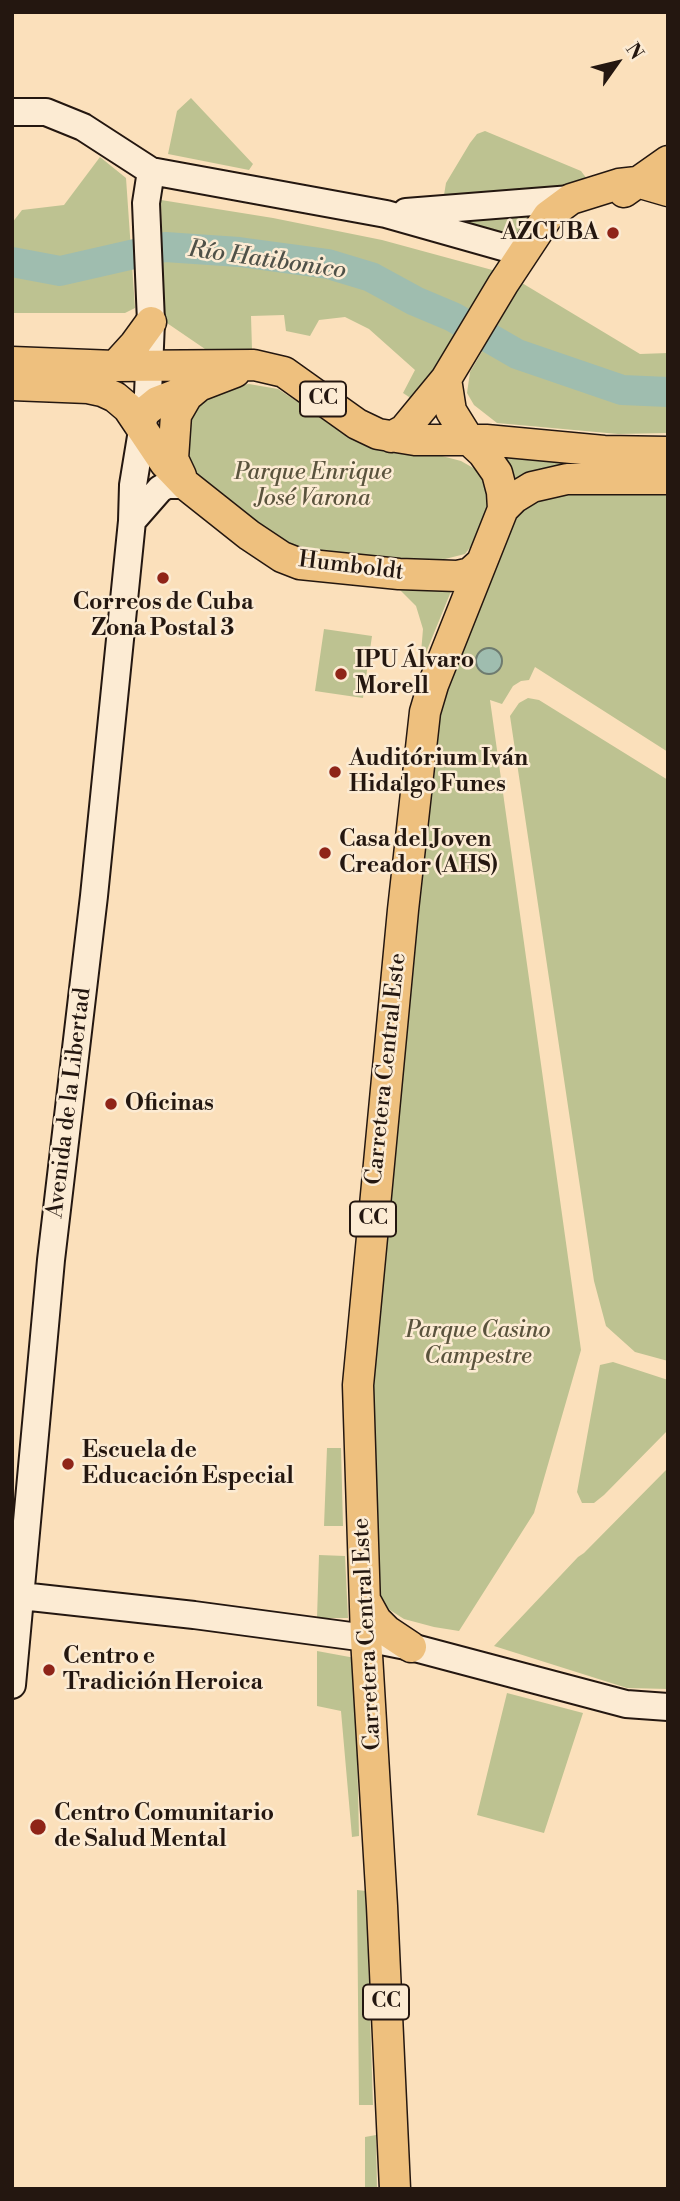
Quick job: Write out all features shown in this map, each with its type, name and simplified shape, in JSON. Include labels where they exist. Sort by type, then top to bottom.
[{"type":"main road","points":[[12,112],[46,111],[83,127],[151,170],[386,214],[524,253]]},
{"type":"main road","points":[[121,151],[140,178],[146,203]]},
{"type":"main road","points":[[524,253],[551,227],[571,214],[588,205],[606,201],[668,161]]},
{"type":"main road","points":[[146,203],[151,170]]},
{"type":"main road","points":[[391,437],[404,430],[452,369],[548,216],[571,199],[600,188],[637,182],[668,191]]},
{"type":"main road","points":[[386,214],[571,199]]},
{"type":"main road","name":"Avenida de la Libertad","points":[[12,1685],[16,1596],[51,1260],[94,895],[132,521],[133,485],[150,365],[151,316],[146,203]]},
{"type":"main road","points":[[115,366],[135,345],[151,316]]},
{"type":"main road","name":"CC","points":[[12,362],[115,366],[254,365],[284,372],[357,424],[378,434],[415,440],[469,440]]},
{"type":"main road","points":[[144,420],[157,402],[254,365]]},
{"type":"main road","points":[[452,369],[451,411],[469,440],[497,472],[503,509]]},
{"type":"main road","points":[[132,521],[160,489],[167,485],[186,485],[173,459],[176,415],[187,396],[202,384]]},
{"type":"main road","name":"Humboldt","points":[[12,386],[88,388],[102,391],[144,420],[165,463],[186,485],[260,542],[282,557],[300,564],[399,574],[457,576],[470,573],[481,563]]},
{"type":"main road","points":[[469,440],[604,451],[668,452]]},
{"type":"main road","points":[[503,509],[514,498],[533,487],[566,479],[668,479]]},
{"type":"main road","name":"Carretera Central Este","points":[[394,2189],[382,1906],[366,1638],[358,1385],[399,951],[425,712],[433,685],[503,509]]},
{"type":"main road","points":[[16,1596],[194,1615],[366,1638],[411,1647],[626,1704],[668,1707]]},
{"type":"main road","points":[[365,1600],[376,1620],[411,1647]]},
{"type":"green space","points":[[191,98],[253,164],[249,170],[168,154],[177,111]]},
{"type":"green space","points":[[485,131],[581,171],[587,179],[587,185],[448,201],[444,195],[446,183],[470,143],[477,134]]},
{"type":"green space","points":[[100,157],[126,178],[135,308],[125,313],[12,313],[12,223],[22,210],[64,205]]},
{"type":"green space","points":[[161,200],[273,218],[382,240],[496,271],[415,401],[403,393],[415,370],[369,329],[345,317],[319,320],[310,336],[286,331],[284,315],[251,316],[252,349],[205,349],[164,321]]},
{"type":"green space","points":[[542,213],[513,241],[448,224]]},
{"type":"green space","points":[[522,283],[640,354],[668,353],[668,433],[618,434],[497,423],[474,405],[467,393],[470,372]]},
{"type":"green space","name":"Parque Enrique José Varona","points":[[249,384],[278,389],[348,435],[375,449],[407,455],[442,456],[461,461],[475,469],[484,480],[490,505],[479,536],[465,554],[433,562],[309,550],[297,548],[278,538],[193,471],[182,451],[194,406],[221,387]]},
{"type":"green space","points":[[503,454],[640,462],[518,483]]},
{"type":"green space","name":"Parque Casino Campestre","points":[[668,492],[668,752],[535,667],[529,680],[513,686],[502,704],[490,700],[581,1350],[534,1513],[459,1631],[434,1627],[404,1619],[379,1603],[372,1390],[411,942],[442,702],[516,514],[547,494]]},
{"type":"green space","points":[[391,581],[452,589],[425,655],[421,653],[423,629],[416,606]]},
{"type":"green space","points":[[324,629],[372,636],[363,698],[315,691]]},
{"type":"green space","name":"Parque Casino Campestre","points":[[528,698],[539,700],[668,780],[668,1361],[635,1352],[606,1326],[594,1281],[510,716],[519,703]]},
{"type":"green space","name":"Parque Casino Campestre","points":[[613,1362],[668,1380],[668,1430],[604,1495],[594,1503],[582,1503],[577,1492],[600,1365]]},
{"type":"green space","points":[[327,1448],[341,1448],[343,1526],[324,1526]]},
{"type":"green space","points":[[668,1468],[668,1689],[627,1688],[494,1646],[578,1557]]},
{"type":"green space","points":[[319,1555],[345,1556],[348,1618],[317,1618]]},
{"type":"green space","points":[[317,1651],[355,1658],[359,1836],[352,1837],[341,1711],[317,1706]]},
{"type":"green space","points":[[507,1693],[583,1713],[544,1833],[477,1815]]},
{"type":"green space","points":[[357,1890],[366,1891],[373,2105],[359,2105]]},
{"type":"green space","points":[[376,2135],[377,2189],[365,2189],[365,2137]]},
{"type":"shaded area","points":[[489,648],[498,652],[502,661],[498,670],[489,674],[480,670],[476,661],[480,652]]},
{"type":"waterway","name":"Río Hatibonico","points":[[12,262],[60,271],[165,247],[239,252],[328,264],[371,277],[415,301],[453,317],[517,354],[622,390],[668,392]]},
{"type":"place","name":"AZCUBA","points":[[613,233]]},
{"type":"place","name":"Correos de Cuba Zona Postal 3","points":[[163,578]]},
{"type":"place","name":"IPU Álvaro Morell","points":[[341,674]]},
{"type":"place","name":"Auditórium Iván Hidalgo Funes","points":[[335,772]]},
{"type":"place","name":"Casa del Joven Creador (AHS)","points":[[325,853]]},
{"type":"place","name":"Oficinas","points":[[111,1104]]},
{"type":"place","name":"Escuela de Educación Especial","points":[[68,1464]]},
{"type":"place","name":"Centro e Tradición Heroica","points":[[49,1670]]},
{"type":"place","name":"Centro Comunitario de Salud Mental","points":[[38,1827]]}]
